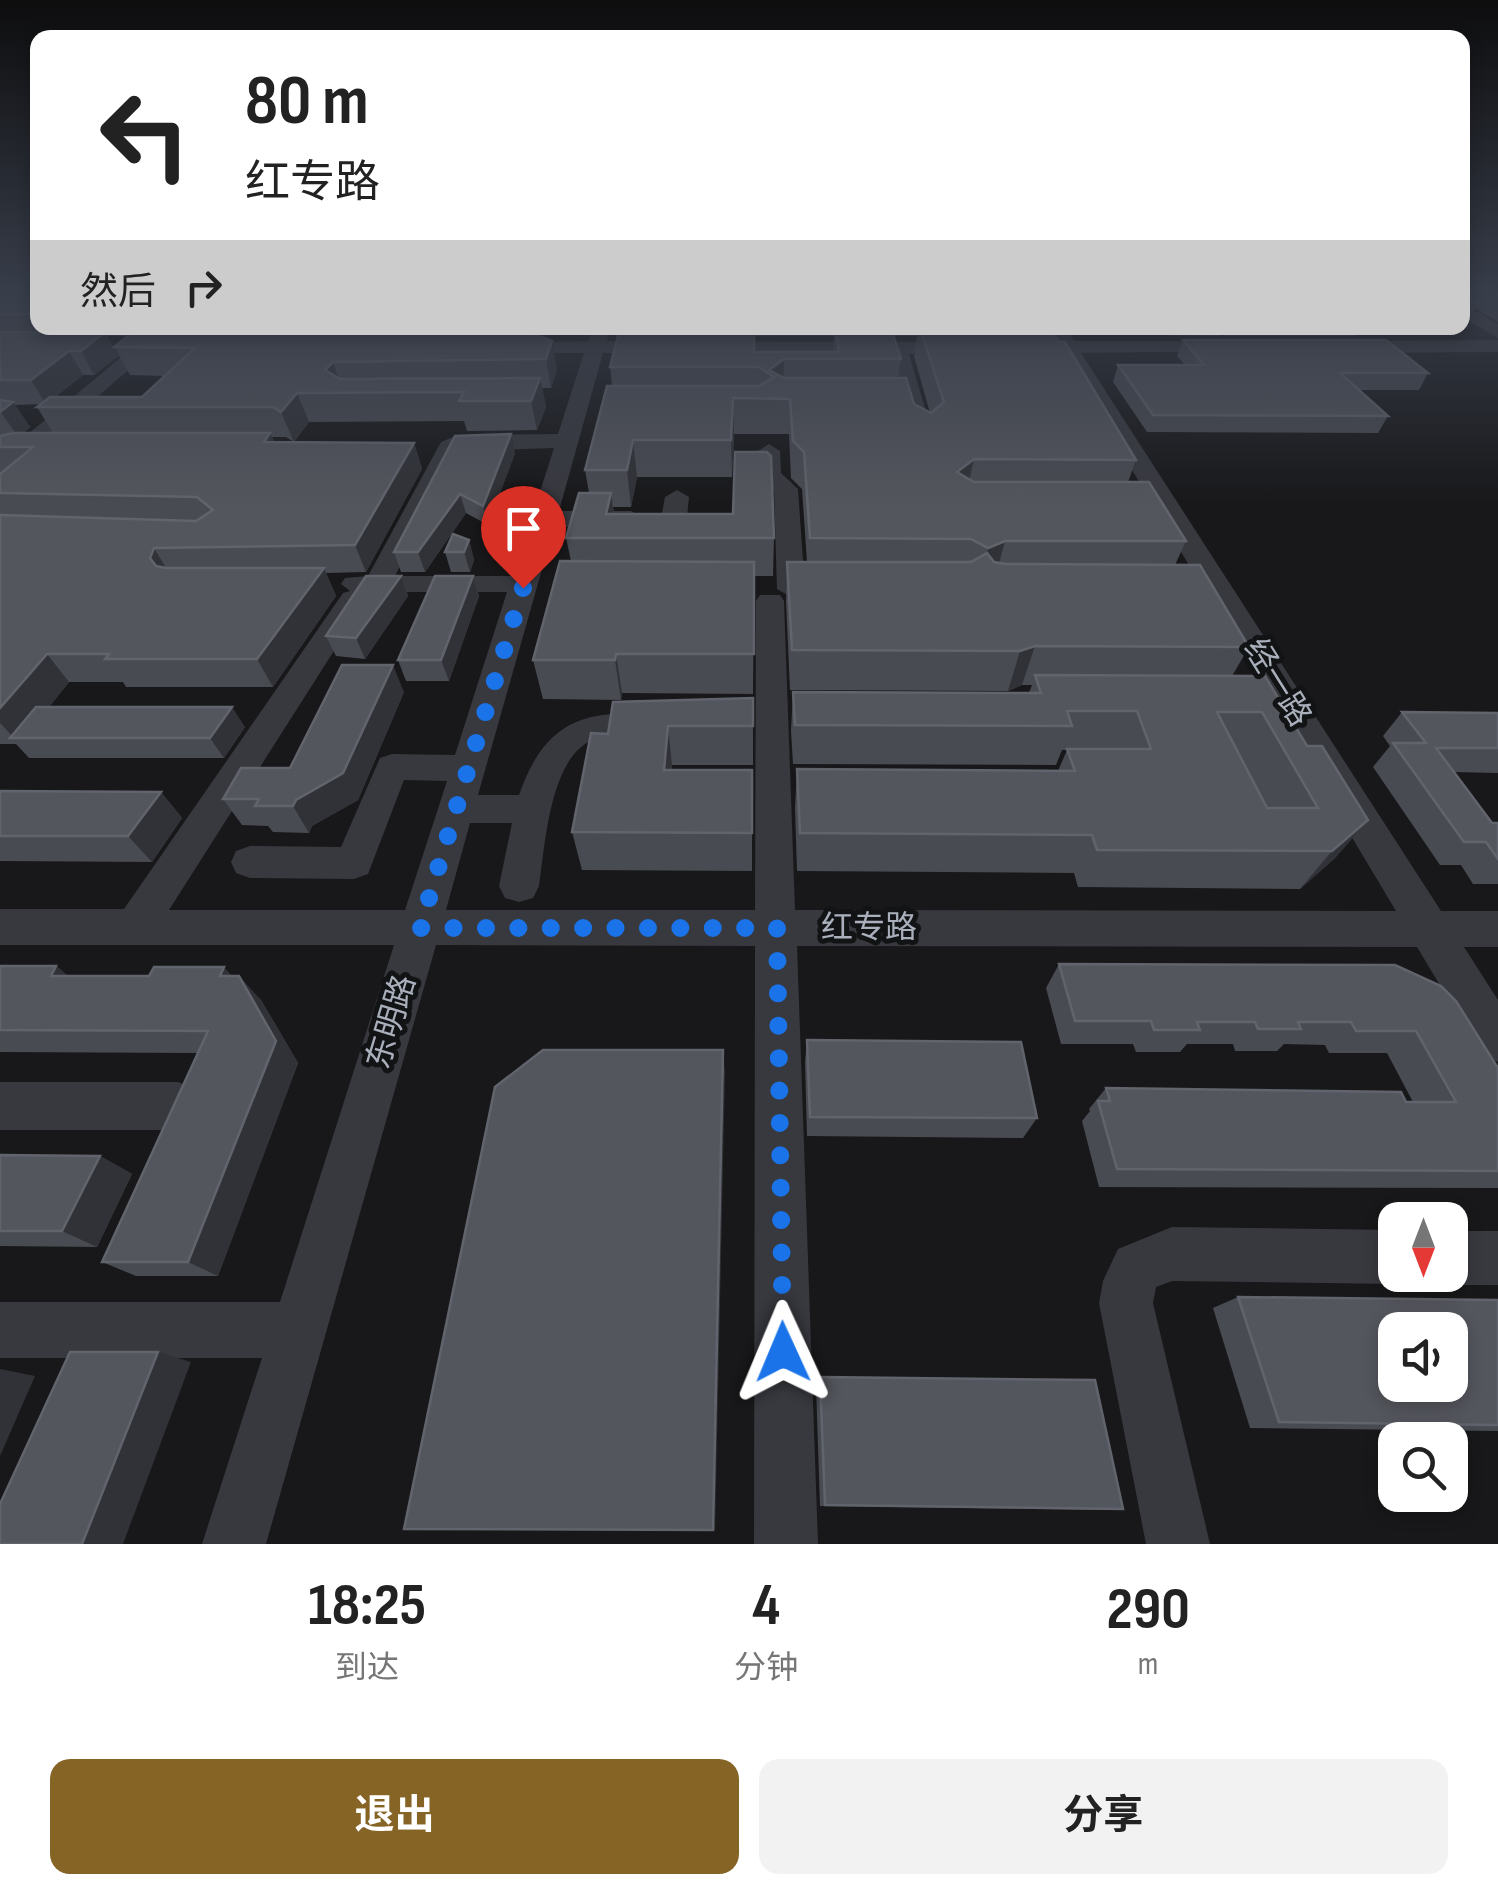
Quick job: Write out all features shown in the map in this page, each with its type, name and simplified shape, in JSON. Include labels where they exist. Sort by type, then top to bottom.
[{"type":"street","points":[[0,469],[128,361]]},
{"type":"street","name":"东明路","points":[[234,1544],[456,809],[536,587],[544,519],[592,361]]},
{"type":"street","points":[[899,361],[904,403],[923,439]]},
{"type":"street","name":"经一路","points":[[1077,361],[1498,1040]]},
{"type":"street","points":[[134,927],[370,584],[449,446],[576,412]]},
{"type":"street","points":[[32,414],[65,414]]},
{"type":"street","points":[[0,448],[62,448]]},
{"type":"street","points":[[769,450],[770,475],[786,489],[778,595],[777,928],[786,1544]]},
{"type":"street","points":[[544,519],[632,519],[638,527],[673,527],[677,497]]},
{"type":"street","points":[[1132,509],[1169,509]]},
{"type":"street","points":[[323,584],[536,587]]},
{"type":"street","points":[[1183,592],[1221,592]]},
{"type":"street","points":[[1250,701],[1288,701]]},
{"type":"street","points":[[519,886],[543,773],[553,754],[575,734],[611,726],[688,725]]},
{"type":"street","points":[[250,862],[354,863],[392,768],[469,768]]},
{"type":"street","points":[[456,809],[535,809]]},
{"type":"street","name":"红专路","points":[[0,927],[1498,928]]},
{"type":"street","points":[[0,1106],[178,1106]]},
{"type":"street","points":[[1178,1544],[1126,1303],[1129,1276],[1140,1263],[1172,1254],[1378,1257]]},
{"type":"street","points":[[1468,1258],[1498,1258]]},
{"type":"street","points":[[0,1330],[299,1330]]},
{"type":"street","points":[[65,1384],[89,1330]]},
{"type":"building","points":[[0,361],[56,361],[31,380],[0,380]]},
{"type":"building","points":[[181,361],[400,361],[333,362],[325,370],[340,379],[540,378],[531,401],[459,401],[464,392],[297,393],[281,412],[273,407],[37,407],[50,397],[142,397]]},
{"type":"building","points":[[612,361],[781,361],[769,370],[784,378],[906,378],[914,404],[931,413],[944,402],[931,361],[1076,361],[1136,460],[974,459],[957,472],[974,482],[1149,482],[1186,541],[1005,541],[988,548],[971,539],[810,538],[804,452],[793,441],[790,399],[733,398],[731,440],[633,440],[627,470],[585,470],[607,386],[759,386],[774,377],[759,367],[610,367]]},
{"type":"building","points":[[1201,361],[1413,361],[1428,373],[1340,373],[1388,416],[1153,415],[1118,365],[1204,365]]},
{"type":"building","points":[[0,400],[13,402],[0,412]]},
{"type":"building","points":[[270,433],[264,442],[414,443],[355,545],[154,548],[150,558],[156,566],[166,568],[324,568],[257,659],[105,659],[109,654],[47,654],[0,708],[0,515],[196,521],[213,510],[197,497],[0,493],[0,474],[33,447],[0,447],[0,436]]},
{"type":"building","points":[[511,434],[483,506],[460,494],[418,552],[394,552],[455,436]]},
{"type":"building","points":[[735,452],[767,452],[771,456],[774,538],[566,538],[579,493],[611,493],[606,514],[733,514]]},
{"type":"building","points":[[453,534],[469,540],[464,552],[445,552]]},
{"type":"building","points":[[987,553],[994,562],[1005,564],[1200,565],[1249,647],[792,650],[787,562],[971,562]]},
{"type":"building","points":[[560,561],[754,562],[754,654],[616,654],[615,660],[533,660]]},
{"type":"building","points":[[366,576],[401,576],[356,638],[326,636]]},
{"type":"building","points":[[435,576],[473,576],[441,660],[398,660]]},
{"type":"building","points":[[342,665],[393,665],[343,773],[296,800],[293,806],[255,806],[259,799],[223,799],[241,768],[290,768]]},
{"type":"building","points":[[1035,675],[1265,676],[1307,746],[1322,746],[1368,820],[1332,851],[1097,850],[1092,835],[800,833],[797,769],[1075,771],[1067,749],[1151,749],[1137,711],[1067,711],[1072,726],[795,725],[793,692],[1041,693]],"holes":[[[1217,712],[1262,712],[1318,808],[1267,808]]]},
{"type":"building","points":[[753,698],[753,726],[668,726],[664,770],[752,770],[752,833],[572,832],[591,733],[608,734],[613,702]]},
{"type":"building","points":[[36,707],[232,707],[210,738],[10,738]]},
{"type":"building","points":[[1402,712],[1498,713],[1498,748],[1436,748],[1492,823],[1498,823],[1498,859],[1486,842],[1464,842],[1393,743],[1426,743]]},
{"type":"building","points":[[0,791],[161,792],[128,836],[0,836]]},
{"type":"building","points":[[1059,964],[1395,965],[1441,986],[1456,1001],[1498,1068],[1498,1171],[1117,1169],[1098,1101],[1110,1101],[1106,1088],[1401,1092],[1406,1102],[1456,1102],[1416,1031],[1356,1031],[1351,1022],[1298,1022],[1301,1029],[1258,1029],[1255,1022],[1197,1022],[1200,1030],[1154,1030],[1151,1021],[1075,1021]]},
{"type":"building","points":[[0,966],[56,966],[51,976],[149,976],[154,967],[224,967],[220,976],[239,976],[276,1041],[188,1262],[102,1262],[208,1031],[0,1030]]},
{"type":"building","points":[[807,1040],[1021,1042],[1037,1118],[810,1117]]},
{"type":"building","points":[[543,1050],[723,1050],[713,1530],[404,1529],[495,1087]]},
{"type":"building","points":[[0,1155],[100,1156],[62,1231],[0,1231]]},
{"type":"building","points":[[1238,1297],[1498,1300],[1498,1425],[1279,1422]]},
{"type":"building","points":[[70,1352],[158,1352],[82,1544],[0,1544],[0,1504]]},
{"type":"building","points":[[820,1377],[1095,1380],[1123,1509],[825,1505]]},
{"type":"route","points":[[523,588],[420,928],[777,928],[783,1352]]}]
